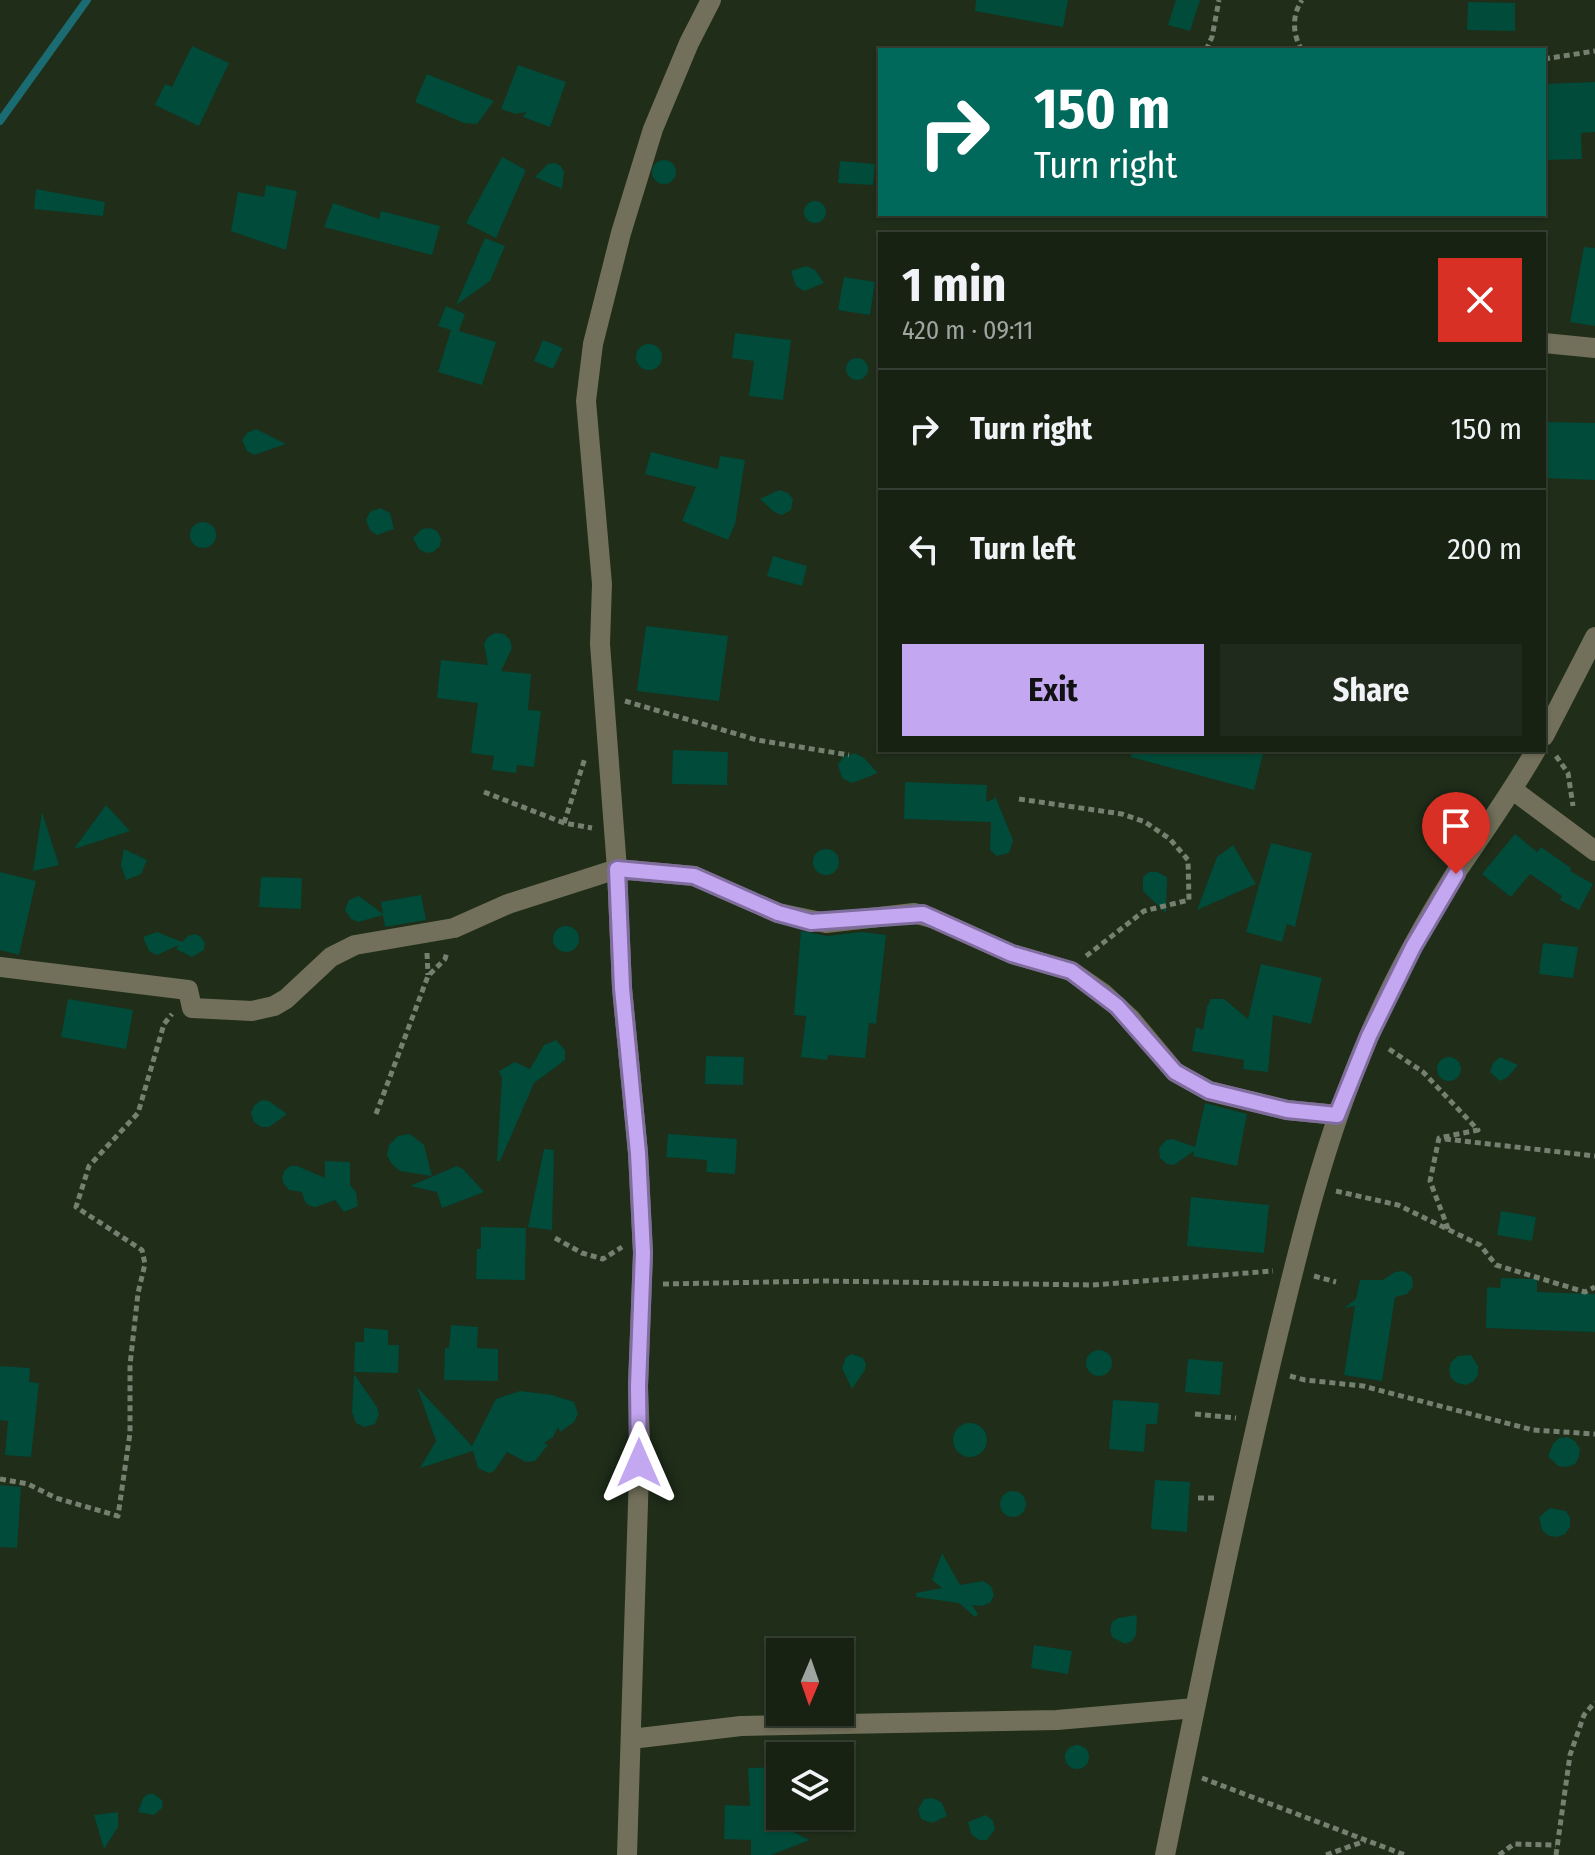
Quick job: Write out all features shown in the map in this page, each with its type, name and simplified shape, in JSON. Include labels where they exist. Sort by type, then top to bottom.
[{"type":"street","points":[[627,1855],[643,1284],[638,1153],[622,988],[606,695],[600,644],[602,584],[586,401],[593,344],[621,233],[653,129],[689,43],[711,0]]},
{"type":"street","points":[[1546,343],[1595,348]]},
{"type":"street","points":[[1546,741],[1564,694],[1595,637]]},
{"type":"street","points":[[1546,688],[1564,694]]},
{"type":"street","points":[[1165,1855],[1257,1420],[1293,1269],[1337,1115],[1369,1036],[1434,911],[1540,752]]},
{"type":"street","points":[[1513,790],[1595,851]]},
{"type":"street","points":[[0,967],[188,990],[192,1008],[252,1011],[286,999],[331,957],[355,945],[454,928],[508,904],[617,869],[694,876],[778,913],[811,922],[923,914],[1012,954],[1071,971],[1104,994],[1130,1018],[1175,1072],[1209,1091],[1287,1110],[1337,1115]]},
{"type":"street","points":[[631,1739],[741,1726],[1057,1720],[1195,1708]]},
{"type":"path","points":[[1207,48],[1219,0]]},
{"type":"path","points":[[1301,48],[1297,42],[1294,13],[1302,0]]},
{"type":"path","points":[[1546,59],[1595,51]]},
{"type":"path","points":[[606,695],[757,740],[849,755]]},
{"type":"path","points":[[1546,748],[1568,773],[1573,806],[1580,814]]},
{"type":"path","points":[[564,823],[587,752]]},
{"type":"path","points":[[484,792],[564,823],[592,828],[613,825]]},
{"type":"path","points":[[1019,799],[1122,814],[1145,822],[1170,839],[1188,860],[1189,900],[1144,911],[1071,971]]},
{"type":"path","points":[[376,1114],[428,976],[445,959],[454,928]]},
{"type":"path","points":[[0,1479],[28,1484],[56,1498],[118,1516],[130,1433],[130,1365],[138,1293],[145,1264],[142,1250],[76,1207],[89,1166],[138,1113],[164,1024],[188,990]]},
{"type":"path","points":[[1369,1036],[1423,1072],[1478,1130],[1439,1138]]},
{"type":"path","points":[[1439,1138],[1595,1156]]},
{"type":"path","points":[[1439,1138],[1430,1181],[1449,1232]]},
{"type":"path","points":[[1316,1186],[1398,1205],[1480,1245],[1496,1265],[1585,1292],[1595,1287]]},
{"type":"path","points":[[555,1238],[582,1253],[603,1259],[626,1244]]},
{"type":"path","points":[[643,1284],[823,1281],[1092,1285],[1293,1269],[1336,1282]]},
{"type":"path","points":[[1270,1370],[1305,1380],[1363,1386],[1533,1430],[1595,1434]]},
{"type":"path","points":[[1195,1414],[1257,1420]]},
{"type":"path","points":[[1556,1855],[1570,1755],[1584,1715],[1595,1702]]},
{"type":"path","points":[[1183,1769],[1216,1785],[1405,1855]]},
{"type":"path","points":[[1326,1855],[1366,1840]]},
{"type":"path","points":[[1499,1855],[1514,1844],[1556,1845]]},
{"type":"building","points":[[976,0],[1068,0],[1063,27],[975,11]]},
{"type":"building","points":[[1176,0],[1200,0],[1190,31],[1168,25]]},
{"type":"building","points":[[1468,2],[1515,3],[1515,31],[1467,30]]},
{"type":"building","points":[[192,46],[229,63],[199,126],[155,105],[165,84],[172,87]]},
{"type":"building","points":[[518,65],[566,82],[550,127],[523,117],[526,112],[515,114],[501,109]]},
{"type":"building","points":[[427,74],[494,101],[477,124],[464,123],[415,102]]},
{"type":"building","points":[[1595,82],[1595,132],[1581,133],[1582,159],[1546,160],[1546,84]]},
{"type":"building","points":[[502,157],[526,170],[496,238],[466,223]]},
{"type":"building","points":[[664,160],[673,163],[676,172],[673,181],[664,184],[655,181],[652,172],[655,163]]},
{"type":"building","points":[[840,161],[875,164],[873,185],[838,183]]},
{"type":"building","points":[[555,163],[564,172],[562,189],[535,177],[548,164]]},
{"type":"building","points":[[266,185],[297,191],[286,250],[231,231],[238,192],[264,197]]},
{"type":"building","points":[[36,189],[105,202],[103,216],[34,209]]},
{"type":"building","points":[[815,201],[823,204],[826,212],[823,220],[815,223],[807,220],[804,212],[807,204]]},
{"type":"building","points":[[333,203],[379,219],[381,211],[440,226],[432,255],[324,227]]},
{"type":"building","points":[[485,238],[505,246],[490,281],[456,305]]},
{"type":"building","points":[[1584,247],[1595,248],[1595,326],[1570,322]]},
{"type":"building","points":[[806,266],[815,270],[824,283],[804,291],[796,286],[791,271]]},
{"type":"building","points":[[844,277],[875,282],[870,315],[838,310]]},
{"type":"building","points":[[446,306],[465,314],[459,331],[496,342],[482,385],[438,372],[451,330],[438,326]]},
{"type":"building","points":[[735,333],[791,340],[783,400],[749,396],[754,361],[732,358]]},
{"type":"building","points":[[543,340],[563,348],[553,369],[534,361]]},
{"type":"building","points":[[649,344],[658,348],[662,357],[658,366],[649,370],[640,366],[636,357],[640,348]]},
{"type":"building","points":[[857,358],[865,361],[868,369],[865,377],[857,380],[849,377],[846,369],[849,361]]},
{"type":"building","points":[[1546,422],[1595,423],[1595,480],[1546,478]]},
{"type":"building","points":[[256,429],[286,444],[254,455],[247,451],[242,440],[247,433]]},
{"type":"building","points":[[651,452],[718,469],[720,456],[745,460],[735,524],[728,540],[682,521],[696,487],[645,474]]},
{"type":"building","points":[[779,490],[793,499],[791,510],[782,515],[760,499]]},
{"type":"building","points":[[380,508],[390,513],[394,529],[377,535],[370,530],[366,520],[370,512]]},
{"type":"building","points":[[203,522],[212,526],[216,535],[212,544],[203,548],[194,544],[190,535],[194,526]]},
{"type":"building","points":[[422,529],[437,531],[440,546],[426,553],[419,549],[413,538]]},
{"type":"building","points":[[773,556],[807,566],[802,586],[767,576]]},
{"type":"building","points":[[646,626],[728,636],[719,701],[637,691]]},
{"type":"building","points":[[495,633],[504,634],[512,648],[501,671],[531,674],[528,710],[541,711],[534,767],[517,765],[516,773],[492,770],[494,756],[471,753],[478,703],[437,698],[441,660],[488,665],[484,644]]},
{"type":"building","points":[[673,750],[728,752],[727,785],[672,784]]},
{"type":"building","points":[[1132,752],[1264,752],[1254,790],[1131,757]]},
{"type":"building","points":[[854,753],[864,758],[878,773],[852,783],[842,778],[838,765],[843,757]]},
{"type":"building","points":[[905,782],[987,785],[986,802],[995,796],[1013,840],[1009,853],[997,856],[990,850],[991,822],[904,819]]},
{"type":"building","points":[[106,805],[130,831],[74,849]]},
{"type":"building","points":[[42,812],[59,865],[33,871]]},
{"type":"building","points":[[1515,834],[1537,852],[1541,847],[1571,868],[1570,871],[1593,884],[1579,910],[1560,900],[1562,896],[1530,874],[1511,897],[1482,874]]},
{"type":"building","points":[[1271,843],[1312,853],[1295,927],[1287,924],[1282,942],[1246,932]]},
{"type":"building","points":[[1233,845],[1256,884],[1197,910],[1217,857]]},
{"type":"building","points":[[124,849],[147,860],[141,874],[126,880],[121,865]]},
{"type":"building","points":[[826,849],[835,853],[839,862],[835,871],[826,875],[817,871],[813,862],[817,853]]},
{"type":"building","points":[[0,872],[36,881],[19,955],[0,950]]},
{"type":"building","points":[[1149,872],[1167,877],[1166,913],[1143,891],[1143,877]]},
{"type":"building","points":[[261,877],[302,878],[301,909],[259,907]]},
{"type":"building","points":[[421,895],[426,920],[385,927],[383,915],[358,922],[350,918],[345,910],[349,900],[359,896],[383,914],[381,902]]},
{"type":"building","points":[[566,926],[575,930],[579,939],[575,948],[566,952],[557,948],[553,939],[557,930]]},
{"type":"building","points":[[801,931],[827,936],[862,932],[886,935],[876,1024],[869,1023],[865,1058],[828,1055],[827,1060],[801,1057],[806,1016],[794,1015]]},
{"type":"building","points":[[157,932],[182,942],[195,934],[205,943],[204,950],[192,957],[176,949],[179,945],[157,955],[149,951],[143,937]]},
{"type":"building","points":[[1543,943],[1578,947],[1573,978],[1539,974]]},
{"type":"building","points":[[1261,964],[1322,978],[1311,1024],[1273,1015],[1268,1072],[1243,1069],[1244,1060],[1192,1051],[1196,1027],[1203,1030],[1211,999],[1224,999],[1248,1019]]},
{"type":"building","points":[[68,999],[133,1010],[126,1049],[61,1037]]},
{"type":"building","points":[[556,1040],[565,1050],[565,1060],[534,1083],[500,1161],[497,1161],[502,1079],[499,1071],[515,1062],[530,1069],[544,1045]]},
{"type":"building","points":[[706,1056],[744,1057],[743,1085],[705,1084]]},
{"type":"building","points":[[1449,1057],[1458,1060],[1461,1069],[1458,1078],[1449,1081],[1440,1078],[1437,1069],[1440,1060]]},
{"type":"building","points":[[1500,1057],[1518,1065],[1500,1081],[1490,1072],[1493,1063]]},
{"type":"building","points":[[261,1100],[269,1101],[287,1114],[269,1127],[261,1127],[254,1122],[251,1113]]},
{"type":"building","points":[[1205,1103],[1247,1114],[1237,1166],[1193,1156],[1194,1151],[1174,1165],[1167,1164],[1160,1158],[1159,1148],[1166,1140],[1173,1139],[1195,1147]]},
{"type":"building","points":[[410,1134],[424,1145],[432,1176],[400,1171],[391,1163],[387,1155],[389,1145],[398,1136]]},
{"type":"building","points":[[668,1134],[737,1139],[735,1174],[706,1172],[707,1160],[666,1157]]},
{"type":"building","points":[[544,1149],[554,1150],[552,1230],[528,1227]]},
{"type":"building","points":[[325,1161],[350,1162],[350,1185],[356,1192],[358,1206],[344,1212],[335,1200],[310,1206],[302,1192],[289,1190],[284,1184],[284,1171],[290,1166],[325,1178]]},
{"type":"building","points":[[457,1166],[484,1192],[442,1208],[437,1192],[410,1186]]},
{"type":"building","points":[[1191,1197],[1269,1205],[1264,1253],[1187,1246]]},
{"type":"building","points":[[1501,1211],[1536,1217],[1532,1241],[1497,1235]]},
{"type":"building","points":[[481,1227],[526,1228],[525,1280],[476,1279]]},
{"type":"building","points":[[1404,1271],[1412,1277],[1413,1287],[1407,1294],[1395,1297],[1382,1381],[1344,1375],[1355,1306],[1344,1308],[1356,1299],[1360,1280],[1383,1280],[1395,1272]]},
{"type":"building","points":[[1501,1278],[1537,1279],[1537,1292],[1595,1294],[1595,1332],[1486,1328],[1487,1287],[1500,1288]]},
{"type":"building","points":[[451,1325],[478,1327],[477,1348],[498,1349],[498,1381],[444,1380],[445,1348],[449,1348]]},
{"type":"building","points":[[364,1328],[388,1330],[388,1345],[399,1345],[398,1373],[354,1372],[355,1342],[364,1342]]},
{"type":"building","points":[[1099,1350],[1108,1354],[1112,1363],[1108,1372],[1099,1376],[1090,1372],[1086,1363],[1090,1354]]},
{"type":"building","points":[[852,1354],[863,1358],[866,1364],[852,1389],[842,1368],[846,1357]]},
{"type":"building","points":[[1471,1355],[1478,1366],[1478,1375],[1473,1382],[1465,1385],[1457,1383],[1451,1378],[1451,1362],[1458,1356]]},
{"type":"building","points":[[1188,1359],[1223,1362],[1220,1395],[1185,1392]]},
{"type":"building","points":[[0,1366],[30,1368],[29,1382],[39,1383],[31,1457],[5,1455],[8,1421],[0,1420]]},
{"type":"building","points":[[354,1374],[377,1407],[379,1414],[375,1424],[364,1427],[356,1423],[352,1412]]},
{"type":"building","points":[[417,1387],[472,1446],[496,1399],[520,1391],[552,1395],[574,1402],[578,1414],[574,1422],[560,1432],[558,1427],[553,1437],[544,1443],[548,1445],[535,1461],[526,1462],[507,1452],[494,1471],[489,1473],[478,1468],[473,1451],[420,1468],[436,1441]]},
{"type":"building","points":[[1113,1400],[1159,1403],[1157,1424],[1146,1424],[1144,1452],[1109,1449]]},
{"type":"building","points":[[970,1423],[982,1428],[987,1440],[982,1452],[970,1457],[958,1452],[953,1440],[958,1428]]},
{"type":"building","points":[[1568,1437],[1580,1449],[1579,1457],[1575,1464],[1558,1466],[1548,1456],[1559,1438]]},
{"type":"building","points":[[1155,1480],[1190,1482],[1187,1532],[1151,1529]]},
{"type":"building","points":[[0,1485],[21,1487],[17,1548],[0,1547]]},
{"type":"building","points":[[1013,1491],[1022,1495],[1026,1504],[1022,1513],[1013,1517],[1004,1513],[1000,1504],[1004,1495]]},
{"type":"building","points":[[1550,1508],[1566,1511],[1570,1527],[1565,1534],[1549,1536],[1542,1530],[1539,1517]]},
{"type":"building","points":[[942,1553],[960,1585],[983,1581],[991,1586],[994,1595],[990,1603],[972,1605],[978,1614],[975,1617],[959,1603],[916,1597],[916,1593],[942,1588],[932,1580]]},
{"type":"building","points":[[1137,1615],[1136,1635],[1132,1641],[1125,1644],[1112,1637],[1112,1622]]},
{"type":"building","points":[[1034,1645],[1072,1651],[1068,1674],[1031,1668]]},
{"type":"building","points":[[1077,1745],[1086,1748],[1089,1757],[1086,1766],[1077,1769],[1068,1766],[1065,1757],[1068,1748]]},
{"type":"building","points":[[766,1767],[766,1830],[789,1830],[810,1840],[771,1855],[751,1855],[751,1840],[724,1839],[725,1805],[750,1806],[748,1768]]},
{"type":"building","points":[[154,1794],[163,1801],[162,1808],[154,1815],[138,1812],[143,1798]]},
{"type":"building","points":[[933,1798],[942,1803],[947,1816],[932,1823],[921,1819],[918,1809],[924,1799]]},
{"type":"building","points":[[118,1812],[118,1827],[104,1849],[94,1815]]},
{"type":"building","points":[[986,1815],[993,1821],[995,1829],[987,1840],[979,1840],[971,1834],[968,1822]]},
{"type":"waterway","points":[[0,121],[87,0]]},
{"type":"route","points":[[639,1463],[638,1386],[643,1253],[638,1153],[622,988],[617,869],[694,876],[778,913],[811,922],[923,914],[1012,954],[1071,971],[1104,994],[1130,1018],[1175,1072],[1209,1091],[1287,1110],[1337,1115],[1369,1036],[1413,947],[1456,874]]}]
